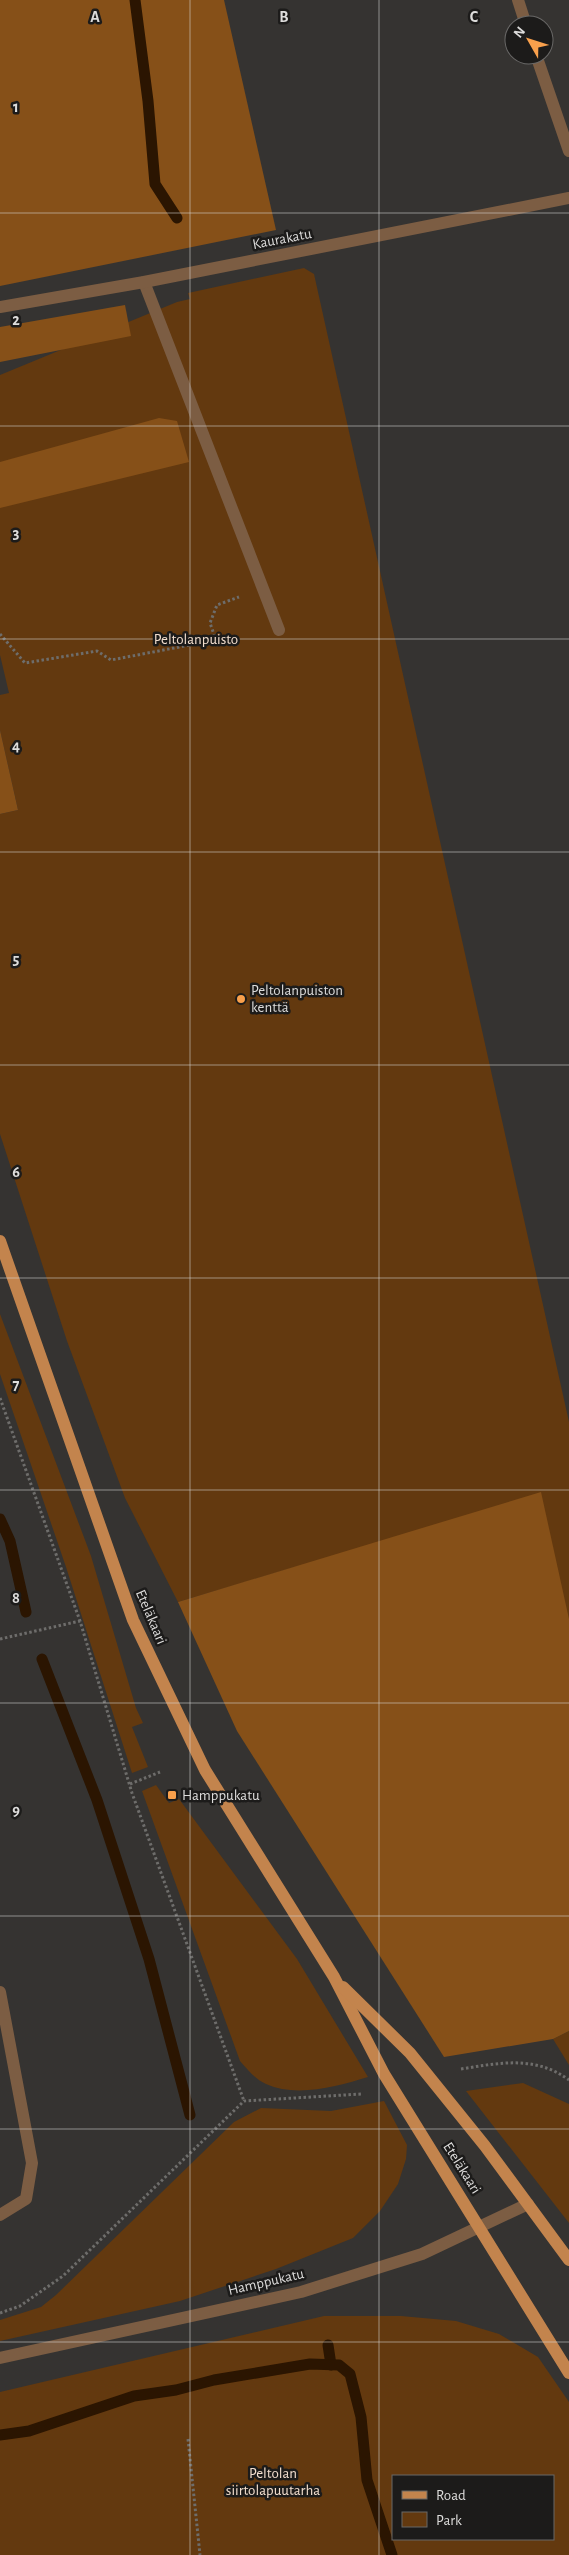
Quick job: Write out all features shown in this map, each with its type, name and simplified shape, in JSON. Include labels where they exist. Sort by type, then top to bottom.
[{"type":"main road","name":"Eteläkaari","points":[[0,1241],[133,1620],[205,1770],[334,1977],[384,2074],[569,2373]]},
{"type":"main road","name":"Eteläkaari","points":[[334,1977],[410,2053],[528,2204],[569,2260]]},
{"type":"street","points":[[518,0],[523,15]]},
{"type":"street","points":[[539,65],[569,151]]},
{"type":"street","name":"Kaurakatu","points":[[0,308],[144,282],[569,198]]},
{"type":"street","points":[[144,282],[279,630]]},
{"type":"street","points":[[0,1992],[32,2163],[26,2199],[0,2215]]},
{"type":"street","name":"Hamppukatu","points":[[0,2358],[301,2292],[422,2254],[528,2204]]},
{"type":"path","points":[[218,646],[210,623],[217,605],[263,588]]},
{"type":"path","points":[[0,634],[25,663],[97,651],[112,660],[216,640]]},
{"type":"path","points":[[0,1398],[80,1621],[130,1784],[244,2101]]},
{"type":"path","points":[[0,1639],[80,1621]]},
{"type":"path","points":[[130,1784],[160,1772]]},
{"type":"path","points":[[461,2069],[514,2061],[545,2068],[569,2080]]},
{"type":"path","points":[[0,2313],[20,2306],[63,2276],[244,2101],[360,2094]]},
{"type":"path","points":[[188,2439],[200,2555]]},
{"type":"green space","name":"Peltolanpuisto","points":[[304,268],[314,274],[569,1422],[569,2001],[295,1567],[178,1602],[125,1498],[67,1341],[0,1134],[0,814],[18,810],[0,730],[0,695],[9,693],[0,655],[0,375],[177,302],[190,299],[188,293]]},
{"type":"green space","points":[[0,1314],[91,1556],[136,1708],[143,1723],[132,1727],[148,1767],[132,1773],[66,1567],[0,1374]]},
{"type":"green space","points":[[156,1785],[169,1803],[179,1799],[297,1959],[368,2077],[331,2087],[291,2090],[278,2088],[262,2082],[240,2061],[142,1791]]},
{"type":"green space","points":[[569,2031],[569,2065],[553,2039]]},
{"type":"green space","points":[[523,2083],[569,2104],[569,2223],[466,2091]]},
{"type":"green space","points":[[384,2101],[407,2145],[406,2159],[398,2184],[380,2211],[353,2238],[276,2269],[180,2301],[0,2341],[0,2320],[41,2307],[56,2295],[234,2122],[261,2108],[331,2111]]},
{"type":"green space","name":"Peltolan siirtolapuutarha","points":[[324,2316],[401,2316],[456,2321],[499,2334],[538,2357],[569,2402],[569,2555],[0,2555],[0,2392]]},
{"type":"shaded area","points":[[0,0],[224,0],[276,230],[0,286]]},
{"type":"shaded area","points":[[125,305],[131,336],[0,362],[0,327]]},
{"type":"shaded area","points":[[159,418],[177,421],[189,462],[0,508],[0,462]]},
{"type":"shaded area","points":[[0,730],[18,810],[0,814]]},
{"type":"shaded area","points":[[541,1492],[569,1619],[569,2031],[553,2039],[444,2057],[237,1731],[178,1602]]},
{"type":"waterway","points":[[135,0],[148,101],[155,184],[177,218]]},
{"type":"waterway","points":[[0,1519],[10,1541],[26,1612]]},
{"type":"waterway","points":[[42,1659],[97,1800],[149,1959],[190,2115]]},
{"type":"waterway","points":[[328,2345],[331,2365]]},
{"type":"waterway","points":[[0,2435],[29,2431],[134,2396],[176,2390],[214,2380],[310,2364],[339,2365],[350,2374],[361,2417],[367,2480],[392,2555]]},
{"type":"place","name":"Peltolanpuiston kenttä","points":[[241,999]]},
{"type":"place","name":"Hamppukatu","points":[[172,1795]]}]
